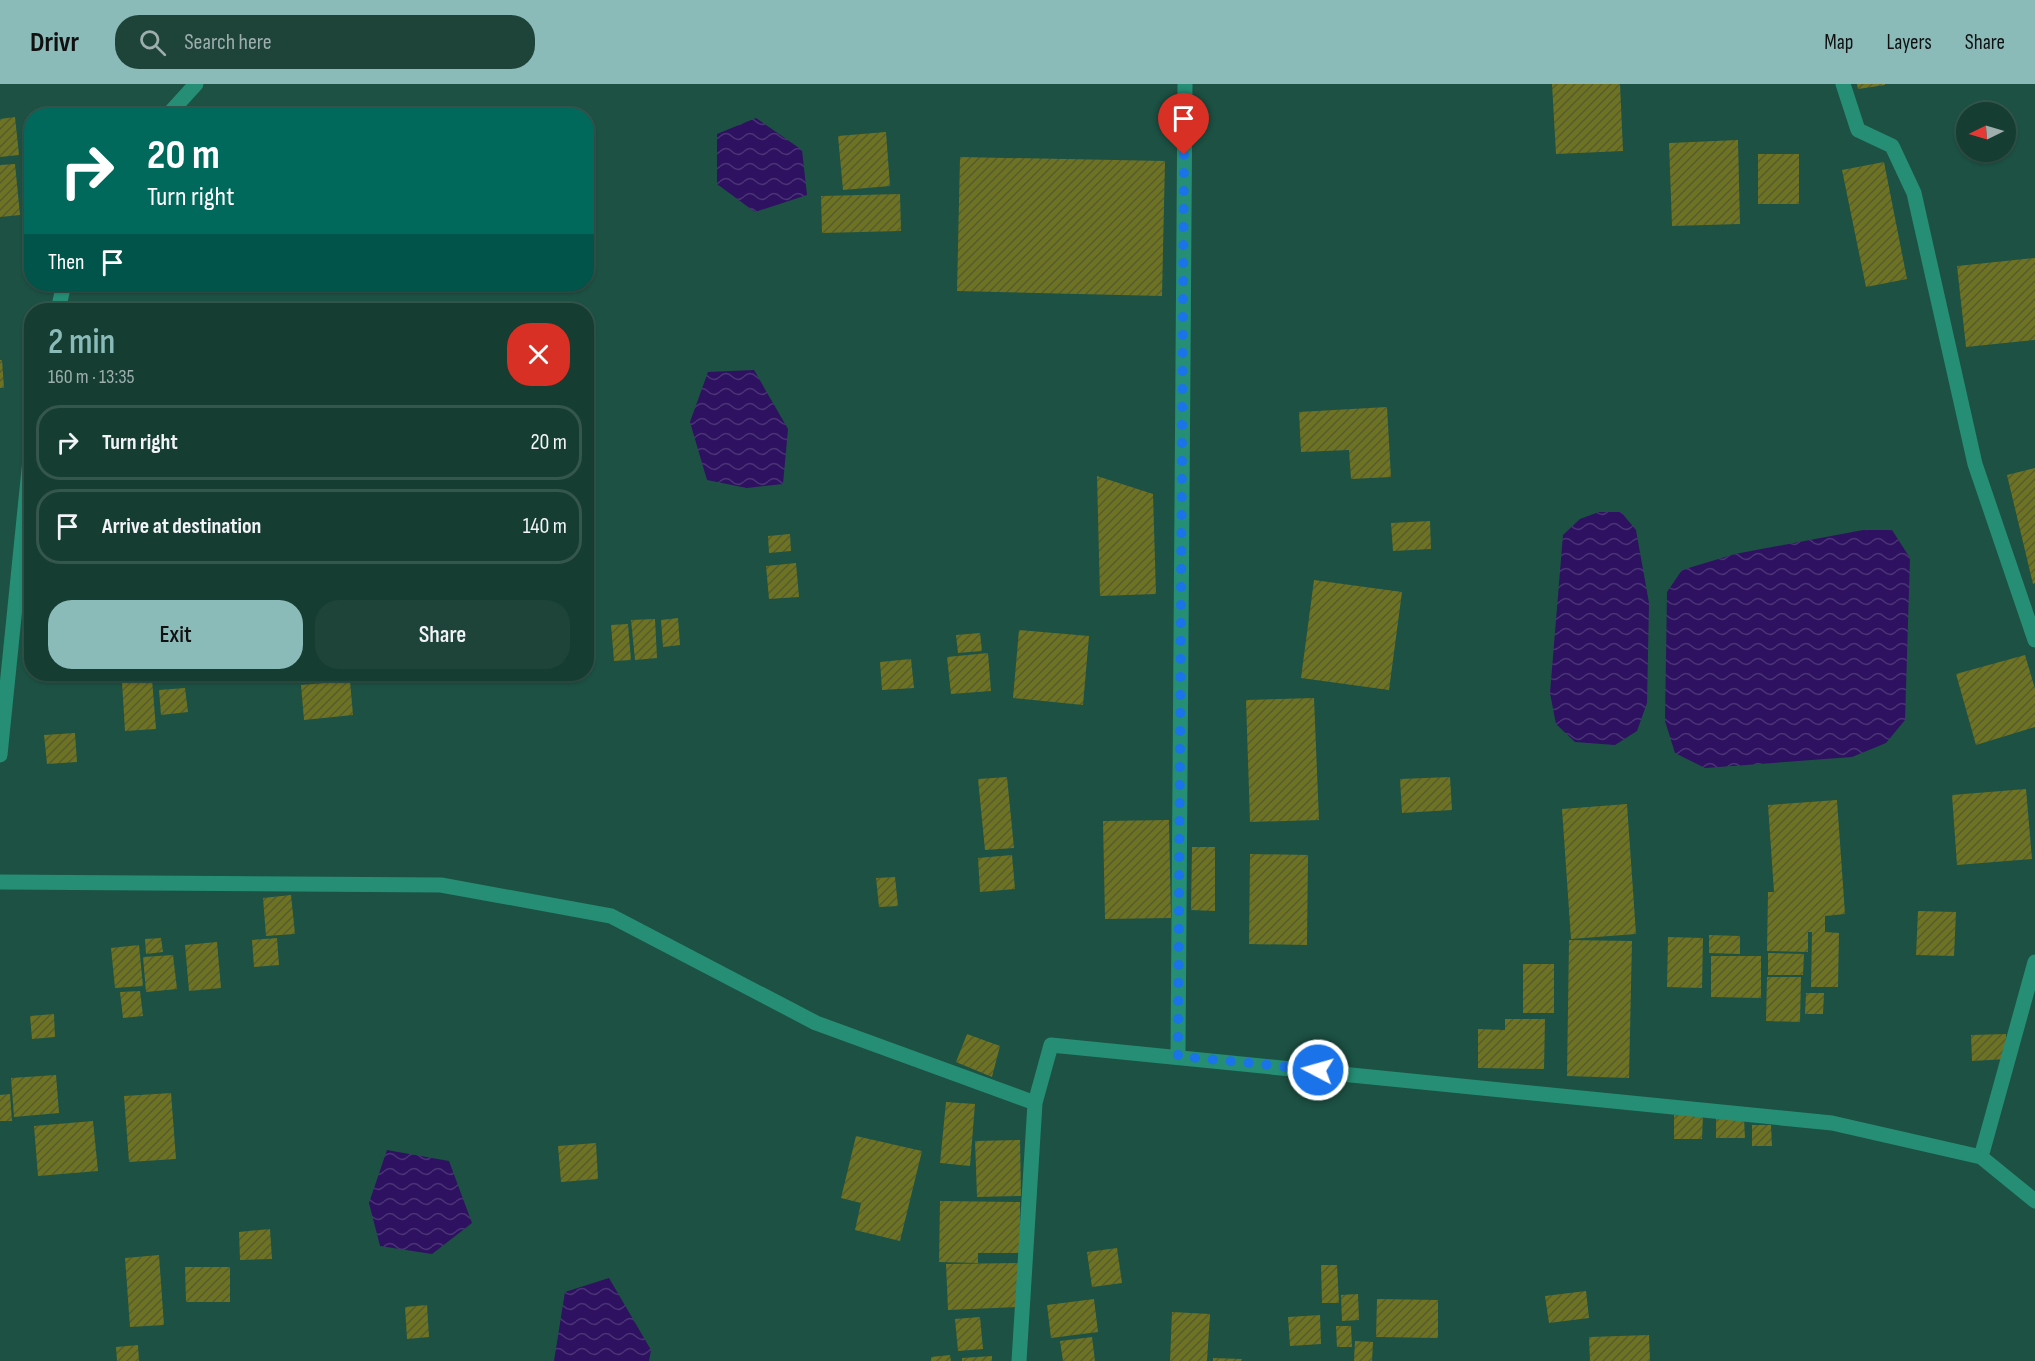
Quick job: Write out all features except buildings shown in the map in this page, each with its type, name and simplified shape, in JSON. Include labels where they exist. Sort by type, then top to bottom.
[{"type":"street","points":[[174,108],[196,84]]},
{"type":"street","points":[[1178,1056],[1185,84]]},
{"type":"street","points":[[1844,84],[1858,130],[1892,146],[1914,192],[1975,464],[2035,640]]},
{"type":"street","points":[[0,755],[24,519]]},
{"type":"street","points":[[0,882],[441,885],[611,916],[816,1023],[1035,1103]]},
{"type":"street","points":[[1981,1157],[2035,963]]},
{"type":"street","points":[[1019,1361],[1035,1103],[1051,1045],[1832,1123],[1981,1157],[2035,1201]]},
{"type":"water","points":[[756,118],[802,150],[807,195],[755,212],[717,184],[717,134]]},
{"type":"water","points":[[754,370],[788,429],[783,484],[747,488],[707,480],[690,422],[708,372]]},
{"type":"water","points":[[1599,512],[1621,512],[1636,530],[1649,603],[1647,703],[1637,731],[1615,745],[1575,742],[1556,724],[1550,693],[1563,535],[1580,519]]},
{"type":"water","points":[[1863,530],[1892,530],[1910,558],[1905,720],[1886,743],[1852,757],[1705,768],[1675,753],[1665,721],[1667,592],[1682,570],[1735,554]]},
{"type":"water","points":[[387,1150],[449,1161],[472,1223],[432,1254],[380,1246],[369,1203]]},
{"type":"water","points":[[609,1278],[651,1350],[649,1361],[554,1361],[565,1292]]},
{"type":"route","points":[[1184,155],[1178,1056],[1318,1070]]}]
